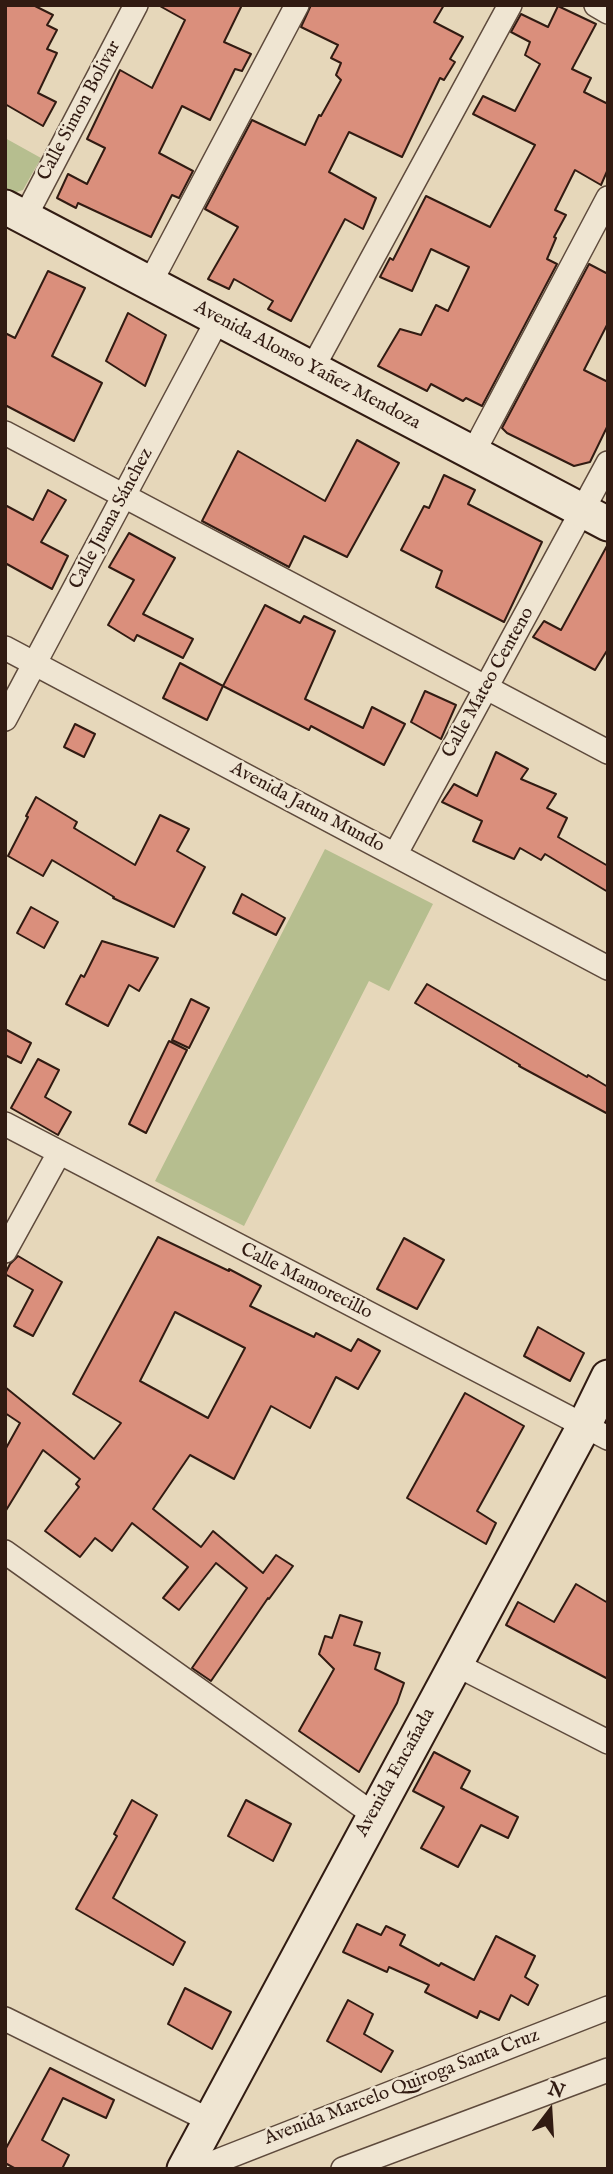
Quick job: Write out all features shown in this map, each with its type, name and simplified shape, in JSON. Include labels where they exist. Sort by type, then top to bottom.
[{"type":"main road","name":"Avenida Alonso Yañez Mendoza","points":[[15,212],[596,517]]},
{"type":"main road","name":"Avenida Encañada","points":[[184,2169],[456,1664],[596,1432],[608,1377]]},
{"type":"street","name":"Calle Simon Bolivar","points":[[15,212],[136,5]]},
{"type":"street","points":[[150,283],[297,5]]},
{"type":"street","points":[[312,369],[510,5]]},
{"type":"street","points":[[596,5],[608,12]]},
{"type":"street","points":[[473,453],[608,198]]},
{"type":"street","name":"Calle Juana Sánchez","points":[[5,719],[218,319]]},
{"type":"street","points":[[5,433],[608,752]]},
{"type":"street","name":"Calle Mateo Centeno","points":[[395,855],[487,687],[596,517],[608,463]]},
{"type":"street","name":"Avenida Jatun Mundo","points":[[5,648],[608,968]]},
{"type":"street","name":"Calle Mamorecillo","points":[[5,1124],[596,1432]]},
{"type":"street","points":[[5,1251],[59,1153]]},
{"type":"street","points":[[5,1552],[373,1814]]},
{"type":"street","points":[[456,1664],[608,1742]]},
{"type":"street","name":"Avenida Marcelo Quiroga Santa Cruz","points":[[197,2169],[608,2008]]},
{"type":"street","points":[[5,2019],[211,2121]]},
{"type":"street","points":[[343,2169],[608,2070]]},
{"type":"green space","points":[[5,138],[41,158],[23,190],[10,194],[5,191]]},
{"type":"green space","points":[[325,849],[433,904],[389,991],[369,981],[244,1226],[155,1181]]},
{"type":"building","points":[[5,5],[33,5],[53,15],[47,25],[57,30],[47,49],[57,53],[38,93],[56,102],[43,126],[5,104]]},
{"type":"building","points":[[158,5],[242,5],[224,42],[251,54],[242,71],[235,69],[210,120],[182,106],[159,153],[193,171],[179,198],[172,195],[151,237],[78,203],[76,208],[57,198],[68,174],[87,184],[105,148],[87,139],[120,70],[152,88],[185,20]]},
{"type":"building","points":[[311,5],[444,5],[434,22],[463,37],[450,59],[455,62],[444,80],[440,78],[402,157],[349,132],[329,172],[376,198],[363,229],[345,219],[291,321],[268,309],[273,301],[234,279],[229,289],[208,279],[238,227],[205,209],[252,120],[305,145],[319,115],[321,116],[341,80],[336,75],[341,63],[331,58],[338,45],[301,27]]},
{"type":"building","points":[[558,6],[596,24],[572,69],[591,78],[584,92],[608,104],[608,169],[601,185],[575,170],[555,210],[566,215],[554,237],[556,238],[547,259],[557,264],[482,406],[466,398],[463,401],[431,384],[427,391],[378,366],[400,329],[421,335],[436,305],[448,311],[469,267],[431,249],[412,291],[380,277],[390,258],[393,260],[426,196],[490,227],[535,145],[473,114],[483,96],[515,111],[540,64],[525,55],[530,42],[511,32],[521,14],[548,27]]},
{"type":"building","points":[[589,264],[608,274],[608,323],[584,370],[608,382],[608,425],[590,462],[574,466],[502,428]]},
{"type":"building","points":[[48,271],[85,288],[52,356],[102,383],[74,441],[5,405],[5,333],[15,338]]},
{"type":"building","points":[[128,313],[166,335],[145,386],[106,361]]},
{"type":"building","points":[[357,440],[399,463],[347,557],[304,536],[289,567],[202,521],[238,451],[325,501]]},
{"type":"building","points":[[444,475],[475,490],[468,504],[542,542],[504,622],[436,587],[442,571],[401,550],[424,506],[429,508]]},
{"type":"building","points":[[48,490],[66,500],[41,542],[68,556],[52,589],[5,563],[5,505],[33,520]]},
{"type":"building","points":[[129,533],[175,558],[143,614],[193,639],[183,658],[137,635],[134,641],[108,625],[134,580],[109,567]]},
{"type":"building","points":[[608,544],[608,649],[595,670],[533,637],[544,621],[561,630]]},
{"type":"building","points":[[265,605],[300,623],[304,616],[335,631],[305,699],[363,728],[372,707],[405,724],[384,765],[311,726],[309,730],[223,686]]},
{"type":"building","points":[[180,663],[223,686],[207,720],[163,698]]},
{"type":"building","points":[[425,691],[456,705],[441,739],[411,722]]},
{"type":"building","points":[[75,724],[95,734],[84,757],[64,747]]},
{"type":"building","points":[[496,752],[528,769],[521,779],[556,794],[547,808],[567,818],[558,837],[608,866],[608,892],[545,854],[541,860],[520,848],[514,859],[473,841],[482,821],[442,802],[454,784],[477,796]]},
{"type":"building","points":[[36,797],[77,822],[74,828],[135,865],[160,815],[189,829],[177,851],[205,867],[174,927],[113,898],[52,860],[43,876],[8,856]]},
{"type":"building","points":[[242,894],[285,918],[276,935],[233,913]]},
{"type":"building","points":[[31,907],[58,922],[44,948],[17,933]]},
{"type":"building","points":[[102,941],[158,958],[139,991],[129,985],[108,1026],[66,1004],[81,975],[84,977]]},
{"type":"building","points":[[427,984],[608,1087],[608,1114],[519,1066],[415,1003]]},
{"type":"building","points":[[191,999],[209,1008],[189,1048],[172,1040]]},
{"type":"building","points":[[5,1029],[31,1043],[21,1063],[5,1055]]},
{"type":"building","points":[[169,1041],[187,1050],[146,1133],[129,1124]]},
{"type":"building","points":[[38,1059],[59,1070],[45,1097],[71,1112],[58,1135],[11,1108]]},
{"type":"building","points":[[158,1237],[261,1286],[250,1306],[314,1337],[316,1333],[351,1351],[358,1339],[380,1351],[358,1389],[336,1377],[310,1428],[271,1406],[234,1479],[190,1455],[153,1509],[201,1547],[213,1531],[263,1573],[276,1555],[293,1566],[211,1681],[192,1668],[247,1588],[216,1563],[179,1610],[163,1598],[188,1567],[132,1523],[112,1551],[95,1538],[80,1557],[45,1531],[79,1487],[76,1484],[80,1479],[43,1450],[5,1512],[5,1450],[20,1423],[5,1413],[5,1387],[94,1459],[121,1423],[73,1394]],"holes":[[[175,1312],[245,1348],[208,1418],[140,1381]]]},
{"type":"building","points":[[404,1238],[444,1260],[417,1309],[377,1289]]},
{"type":"building","points":[[18,1256],[62,1282],[33,1336],[14,1326],[33,1290],[5,1274]]},
{"type":"building","points":[[538,1327],[584,1353],[570,1381],[524,1356]]},
{"type":"building","points":[[465,1393],[524,1426],[477,1511],[496,1523],[486,1544],[407,1498]]},
{"type":"building","points":[[576,1584],[608,1603],[608,1679],[506,1625],[518,1602],[554,1622]]},
{"type":"building","points":[[340,1615],[362,1622],[354,1645],[380,1653],[375,1669],[404,1683],[397,1703],[359,1772],[299,1731],[334,1669],[319,1654],[325,1636],[332,1638]]},
{"type":"building","points":[[434,1752],[470,1771],[461,1788],[518,1817],[508,1838],[481,1825],[458,1867],[421,1848],[444,1807],[413,1791]]},
{"type":"building","points":[[132,1800],[157,1815],[113,1898],[185,1942],[173,1965],[76,1909],[117,1836],[114,1834]]},
{"type":"building","points":[[246,1800],[291,1824],[273,1861],[228,1836]]},
{"type":"building","points":[[357,1924],[381,1935],[386,1926],[405,1935],[400,1945],[439,1966],[441,1963],[474,1980],[496,1936],[535,1956],[525,1977],[538,1985],[528,2005],[511,1995],[499,2020],[480,2011],[477,2018],[425,1992],[429,1985],[389,1967],[387,1972],[343,1952]]},
{"type":"building","points":[[185,1988],[231,2012],[212,2049],[168,2024]]},
{"type":"building","points":[[348,2000],[373,2014],[364,2034],[393,2051],[381,2072],[327,2041]]},
{"type":"building","points":[[50,2068],[114,2100],[106,2118],[63,2098],[42,2140],[69,2155],[62,2169],[16,2169],[5,2163],[5,2150]]}]
